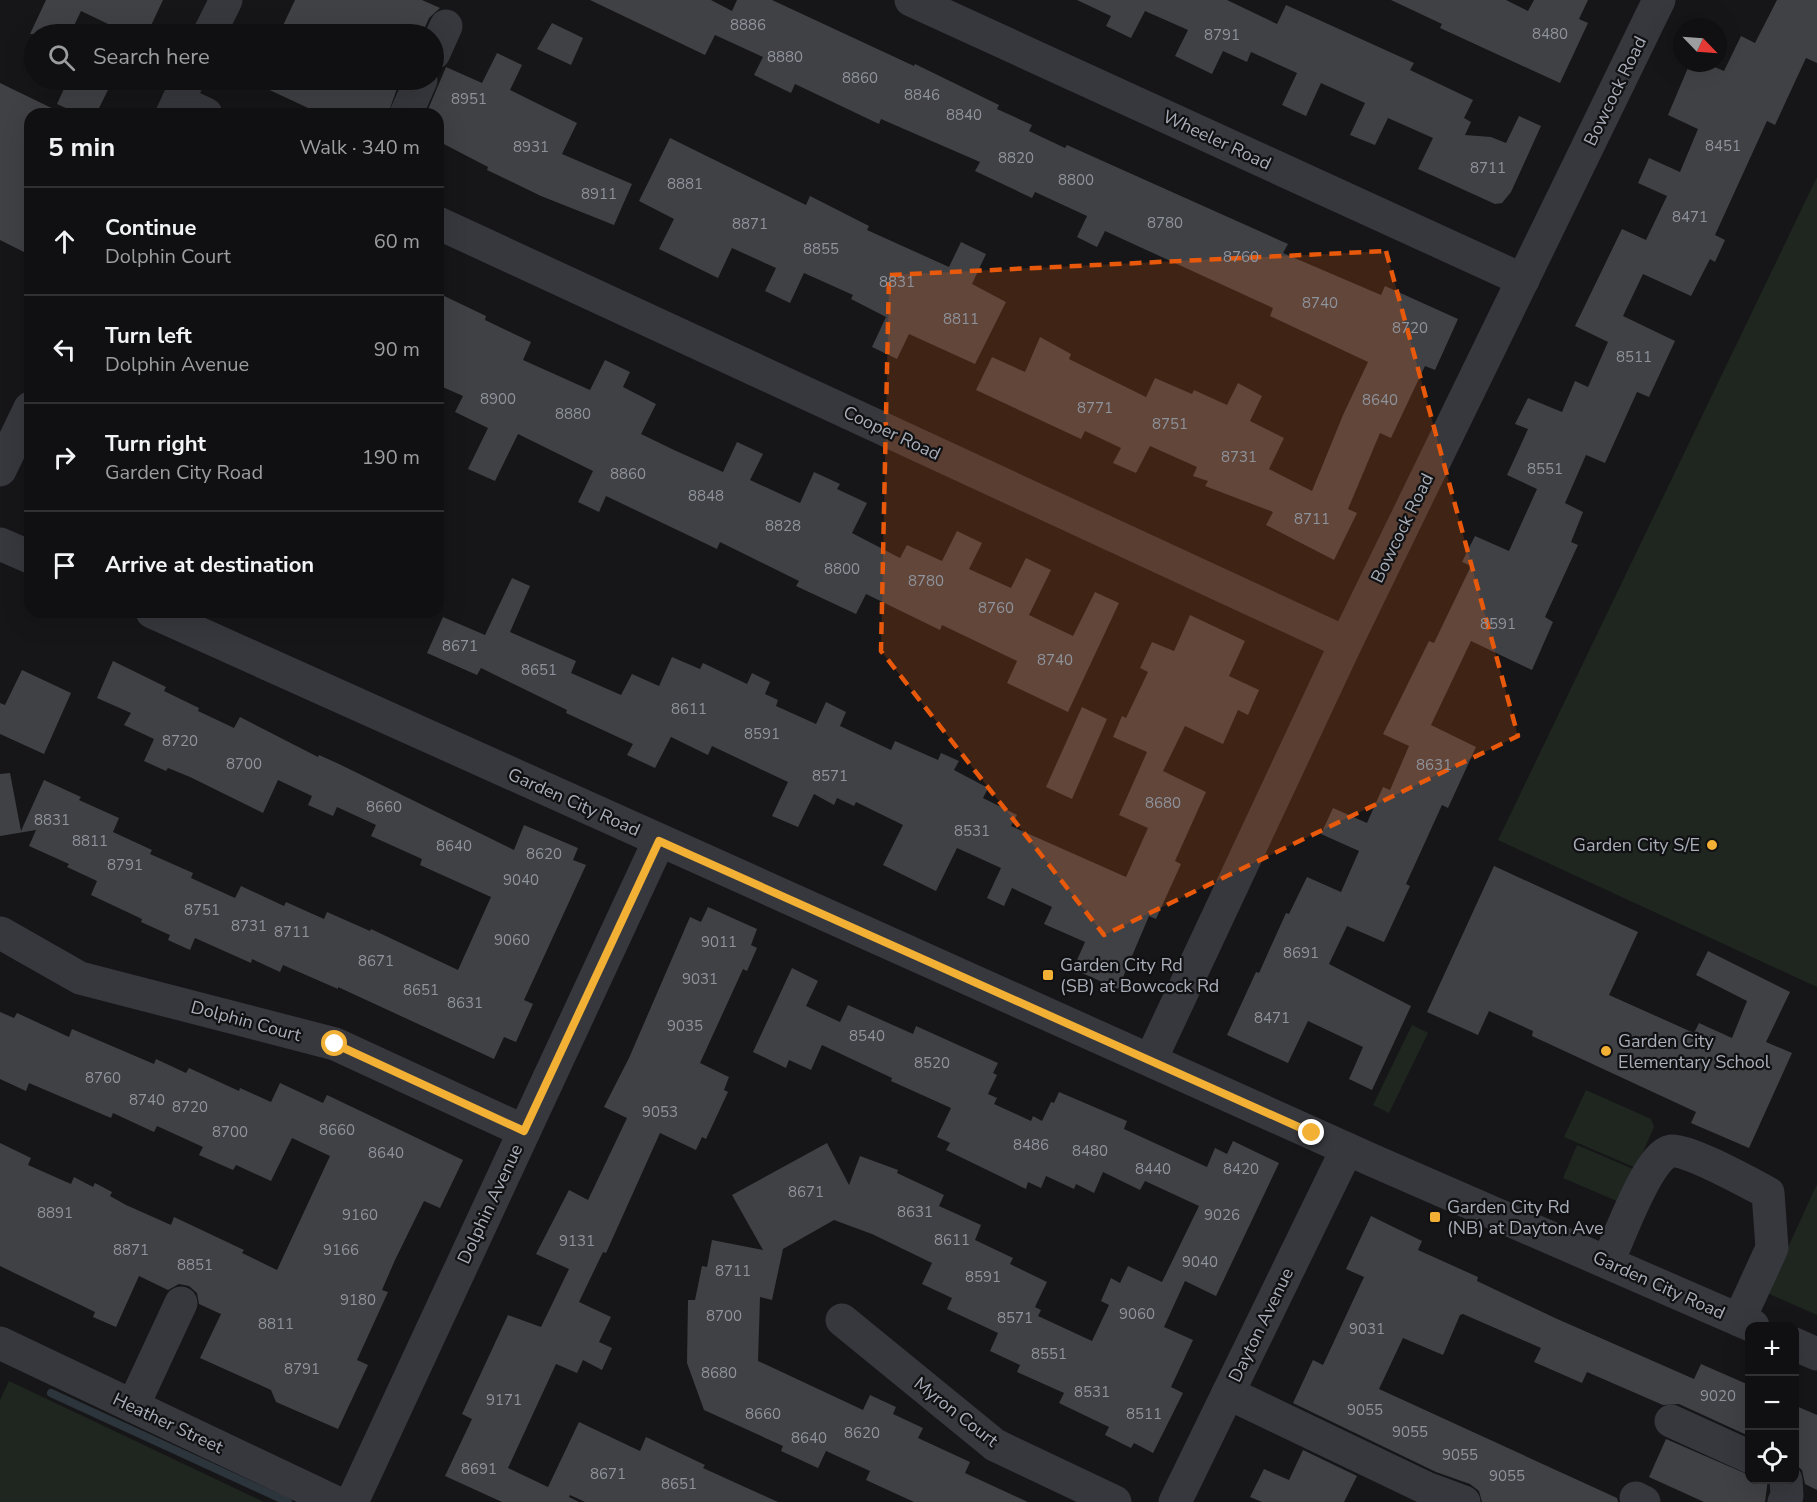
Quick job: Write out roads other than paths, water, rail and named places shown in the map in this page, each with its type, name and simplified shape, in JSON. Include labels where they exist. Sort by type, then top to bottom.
[{"type":"street","points":[[215,24],[226,0]]},
{"type":"street","name":"Wheeler Road","points":[[912,0],[1523,280]]},
{"type":"street","name":"Bowcock Road","points":[[1151,1059],[1346,643],[1659,0]]},
{"type":"street","points":[[408,108],[416,90]]},
{"type":"street","name":"Cooper Road","points":[[444,226],[1346,643]]},
{"type":"street","points":[[0,470],[24,420]]},
{"type":"street","points":[[0,544],[24,554]]},
{"type":"street","name":"Garden City Road","points":[[165,618],[1347,1149],[1745,1323]]},
{"type":"street","name":"Dolphin Avenue","points":[[352,1502],[659,841]]},
{"type":"street","name":"Dolphin Court","points":[[1,933],[80,978],[335,1044],[524,1131]]},
{"type":"street","name":"Dayton Avenue","points":[[1174,1502],[1347,1149]]},
{"type":"street","points":[[1608,1261],[1650,1170],[1661,1155],[1672,1150],[1688,1154],[1768,1193],[1772,1248],[1746,1322]]},
{"type":"street","points":[[133,1406],[181,1303]]},
{"type":"street","name":"Myron Court","points":[[842,1320],[995,1445],[1115,1502]]},
{"type":"street","name":"Heather Street","points":[[0,1343],[335,1502]]},
{"type":"street","points":[[1799,1346],[1817,1354]]},
{"type":"street","points":[[1227,1393],[1426,1488],[1464,1502]]},
{"type":"street","points":[[1671,1421],[1745,1455]]},
{"type":"street","points":[[1784,1502],[1787,1496],[1786,1484]]},
{"type":"waterway","points":[[51,1393],[288,1502]]},
{"type":"place","name":"Garden City S/E","points":[[1712,845]]},
{"type":"place","name":"Garden City Rd (SB) at Bowcock Rd","points":[[1048,975]]},
{"type":"place","name":"Garden City Elementary School","points":[[1606,1051]]},
{"type":"place","name":"Garden City Rd (NB) at Dayton Ave","points":[[1435,1217]]}]
